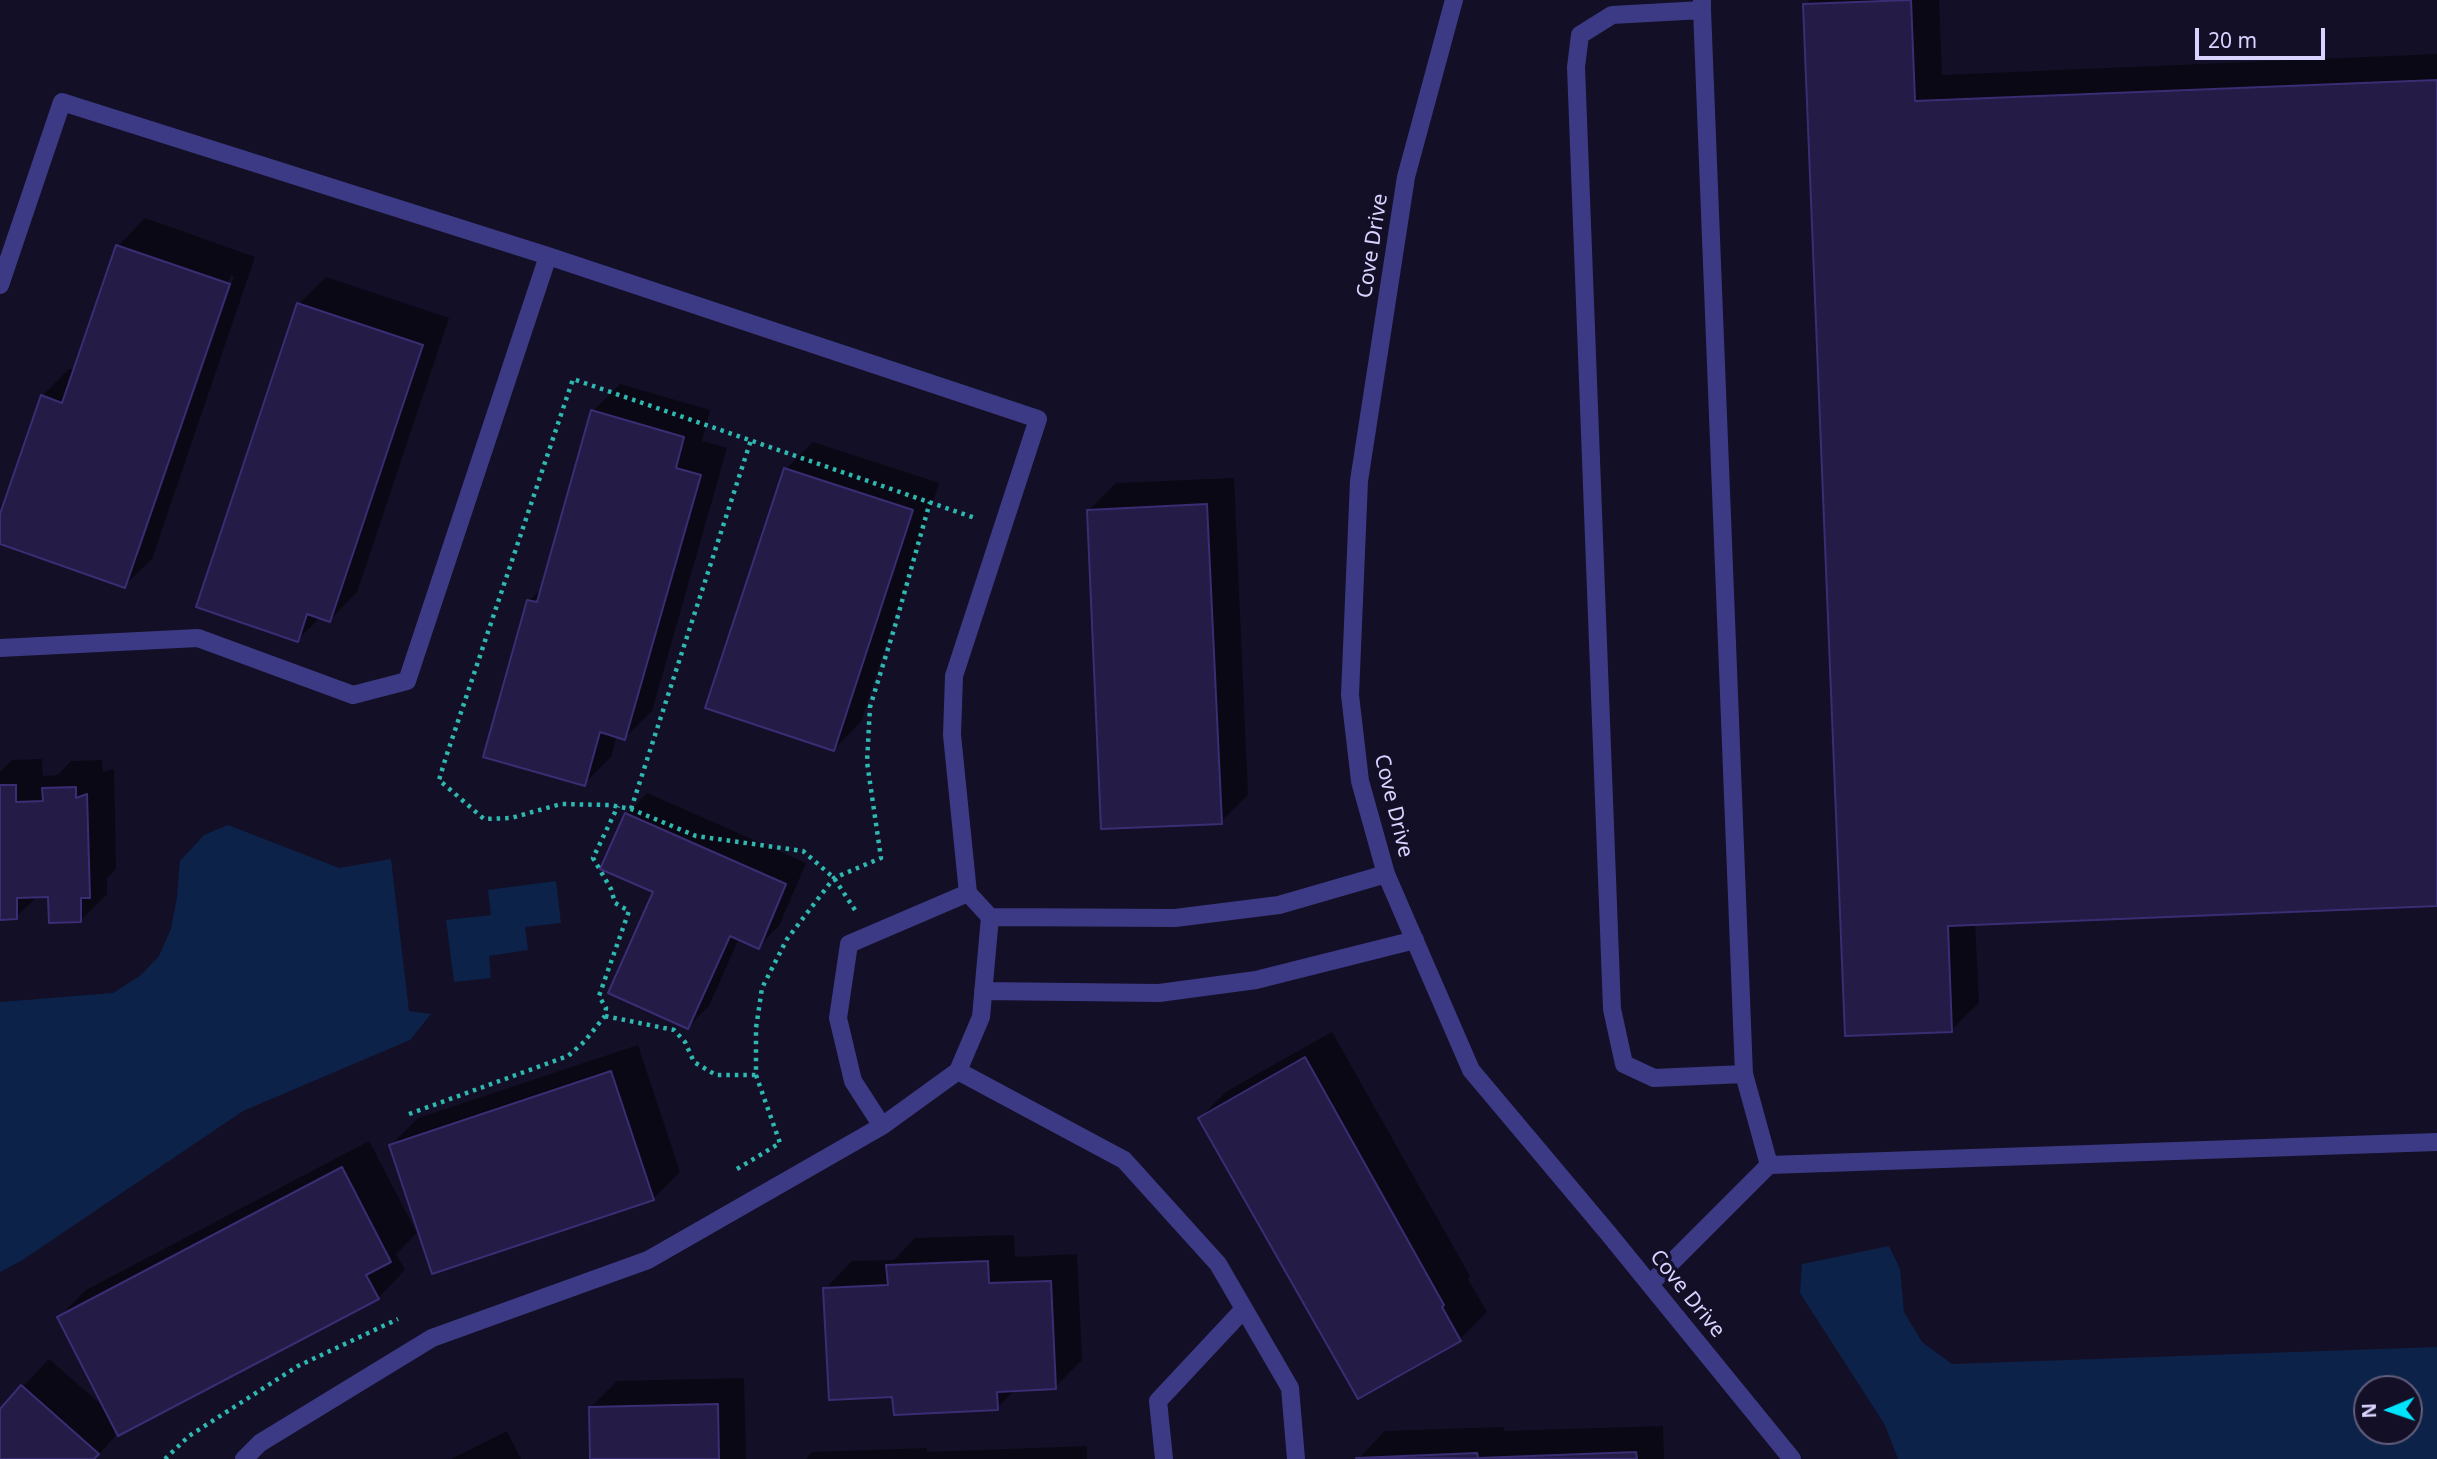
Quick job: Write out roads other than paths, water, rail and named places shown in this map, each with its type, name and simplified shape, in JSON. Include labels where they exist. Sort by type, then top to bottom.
[{"type":"street","name":"Cove Drive","points":[[1454,0],[1406,177],[1359,481],[1350,695],[1360,781],[1386,874],[1471,1070],[1792,1459]]},
{"type":"street","points":[[1744,1074],[1654,1078],[1624,1064],[1612,1009],[1576,66],[1580,35],[1612,15],[1702,5],[1744,1074],[1769,1165]]},
{"type":"street","points":[[0,285],[62,102],[548,256],[1038,419],[954,676],[952,735],[968,893],[990,917],[1175,918],[1279,905],[1386,874]]},
{"type":"street","points":[[0,648],[198,638],[353,695],[407,681],[548,256]]},
{"type":"street","points":[[882,1126],[853,1081],[838,1018],[849,944],[968,893]]},
{"type":"street","points":[[244,1459],[260,1443],[432,1338],[648,1261],[882,1126],[957,1071],[981,1017],[990,917]]},
{"type":"street","points":[[983,991],[1159,993],[1256,980],[1415,940]]},
{"type":"street","points":[[957,1071],[1125,1160],[1218,1264],[1290,1388],[1296,1459]]},
{"type":"street","points":[[1650,1284],[1769,1165],[2437,1142]]},
{"type":"street","points":[[1164,1459],[1158,1401],[1244,1309]]},
{"type":"water","points":[[228,825],[339,868],[391,859],[409,1011],[431,1014],[410,1040],[243,1111],[21,1261],[0,1272],[0,1002],[113,993],[141,975],[159,956],[171,929],[180,861],[204,835]]},
{"type":"water","points":[[556,881],[561,923],[525,927],[528,950],[489,956],[491,978],[454,982],[446,920],[491,915],[488,890]]},
{"type":"water","points":[[1889,1246],[1900,1269],[1904,1312],[1922,1342],[1952,1364],[2437,1347],[2437,1459],[1898,1459],[1885,1425],[1800,1293],[1802,1264]]}]
